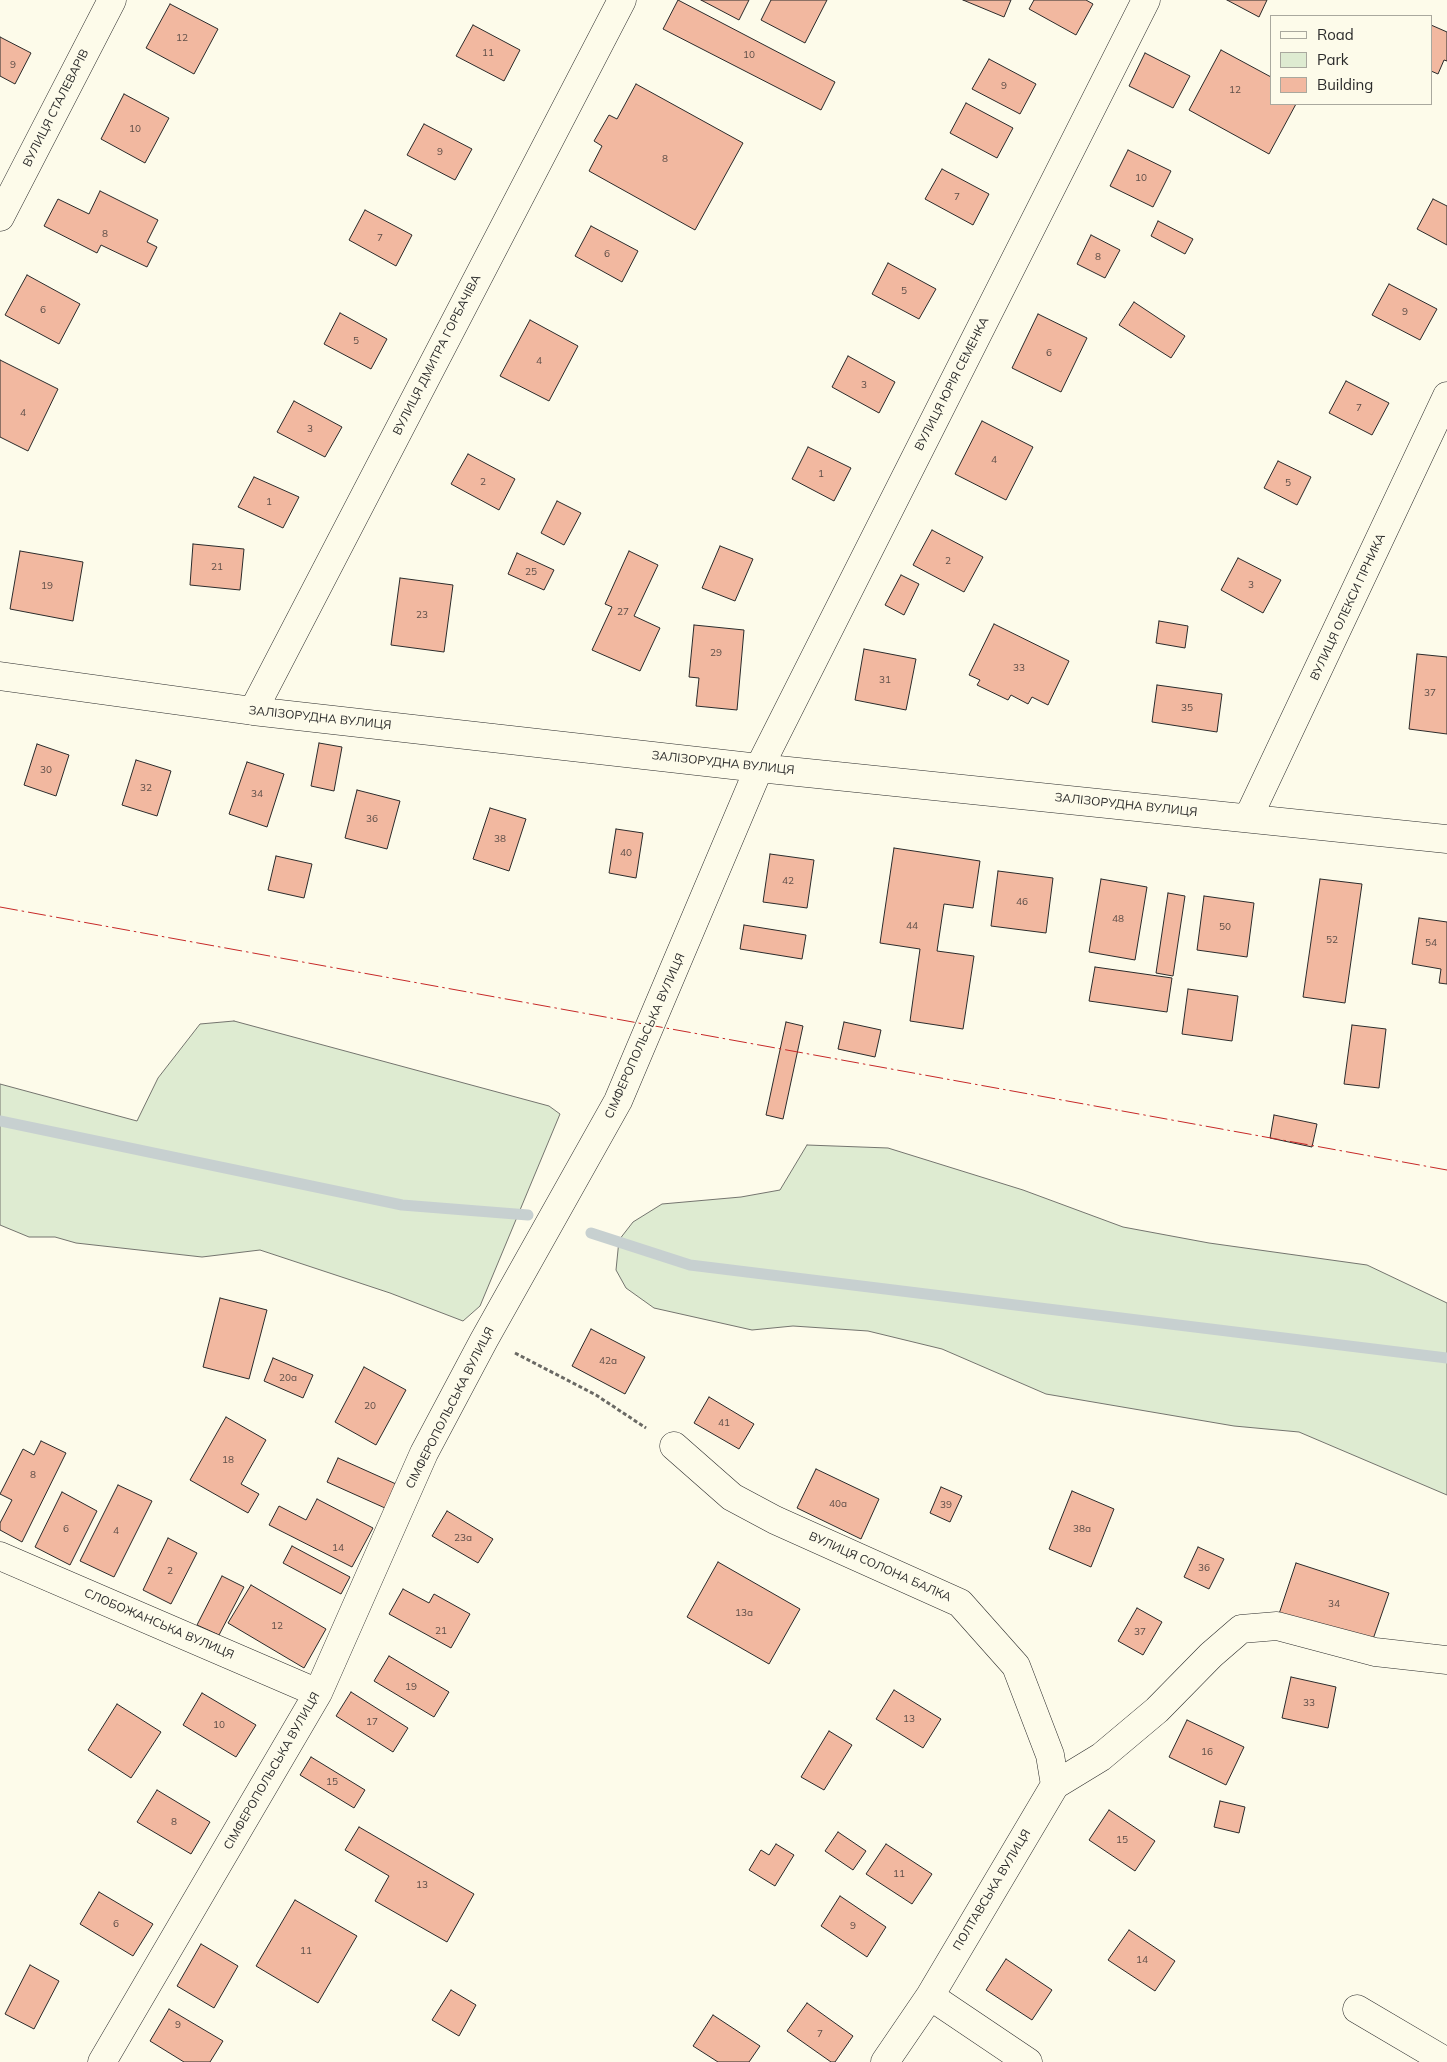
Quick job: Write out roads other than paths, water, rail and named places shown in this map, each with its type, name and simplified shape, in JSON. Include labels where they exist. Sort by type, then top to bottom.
[{"type":"street","name":"ВУЛИЦЯ СТАЛЕВАРІВ","points":[[0,217],[112,0]]},
{"type":"street","name":"ВУЛИЦЯ ДМИТРА ГОРБАЧІВА","points":[[253,711],[622,0]]},
{"type":"street","name":"ВУЛИЦЯ ЮРІЯ СЕМЕНКА","points":[[759,768],[1146,0]]},
{"type":"street","name":"ВУЛИЦЯ ОЛЕКСИ ГІРНИКА","points":[[1248,818],[1447,396]]},
{"type":"street","name":"ЗАЛІЗОРУДНА ВУЛИЦЯ","points":[[0,676],[253,711],[759,768],[1447,839]]},
{"type":"street","name":"СІМФЕРОПОЛЬСЬКА ВУЛИЦЯ","points":[[102,2062],[318,1693],[424,1453],[484,1340],[618,1102],[759,768]]},
{"type":"street","name":"ВУЛИЦЯ СОЛОНА БАЛКА","points":[[674,1446],[732,1497],[775,1520],[960,1603],[1016,1666],[1050,1755],[1055,1785]]},
{"type":"street","name":"СЛОБОЖАНСЬКА ВУЛИЦЯ","points":[[0,1556],[318,1693]]},
{"type":"street","points":[[1055,1785],[1101,1757],[1150,1716],[1241,1629],[1277,1626],[1375,1652],[1447,1660]]},
{"type":"street","name":"ПОЛТАВСЬКА ВУЛИЦЯ","points":[[885,2062],[930,1996],[1055,1785]]},
{"type":"street","points":[[930,1996],[1028,2062]]},
{"type":"street","points":[[1356,2009],[1447,2062]]},
{"type":"waterway","points":[[0,1121],[402,1205],[528,1215]]},
{"type":"waterway","points":[[591,1233],[690,1265],[1447,1358]]}]
